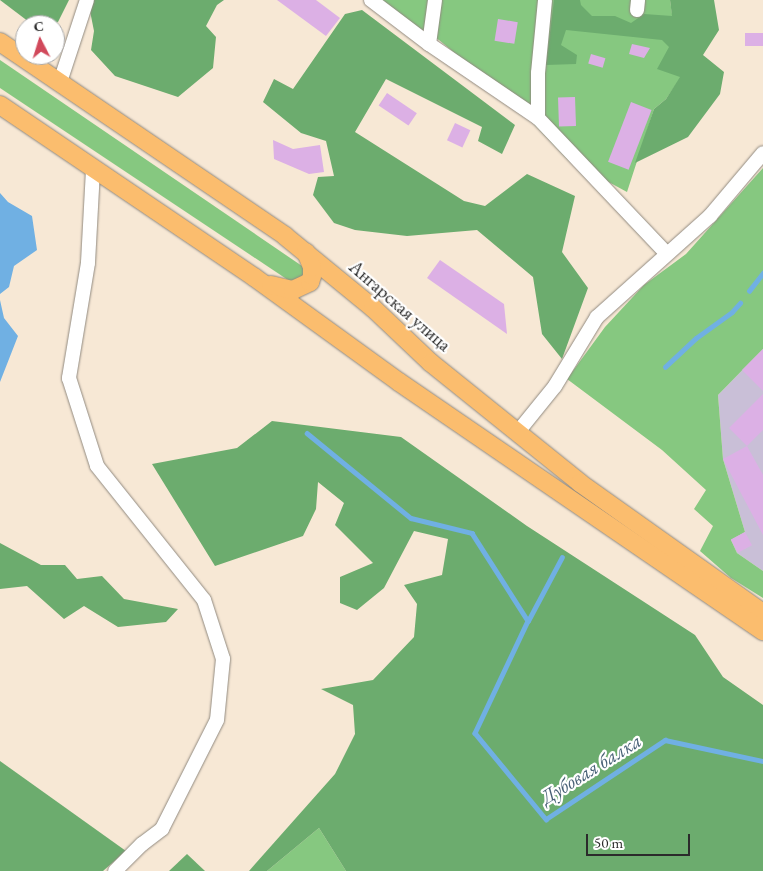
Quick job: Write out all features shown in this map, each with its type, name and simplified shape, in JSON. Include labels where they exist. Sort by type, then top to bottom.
[{"type":"main road","name":"Ангарская улица","points":[[0,42],[261,218],[306,252],[373,308],[431,363],[517,433],[616,510],[763,613]]},
{"type":"main road","points":[[0,105],[93,170],[254,277],[399,382],[763,631]]},
{"type":"main road","points":[[254,277],[286,290],[293,290],[304,286],[312,276],[312,266],[306,252]]},
{"type":"street","points":[[60,82],[87,0]]},
{"type":"street","points":[[371,0],[429,44],[538,118],[667,254]]},
{"type":"street","points":[[429,44],[435,0]]},
{"type":"street","points":[[538,118],[538,72],[546,0]]},
{"type":"street","points":[[517,433],[555,386],[597,317],[710,216],[763,153]]},
{"type":"street","points":[[93,170],[88,263],[69,378],[97,466],[204,600],[223,659],[216,720],[162,828],[142,844],[116,871]]},
{"type":"shaded area","points":[[763,349],[763,571],[737,553],[731,540],[745,532],[723,459],[718,395]]},
{"type":"green space","points":[[0,0],[69,0],[62,15],[20,15]]},
{"type":"green space","points":[[93,0],[224,0],[217,5],[206,26],[216,37],[213,68],[178,97],[115,76],[91,50],[94,31],[90,11]]},
{"type":"green space","points":[[381,0],[670,0],[681,77],[666,99],[654,109],[627,192],[568,160],[510,99],[439,40],[412,25]]},
{"type":"green space","points":[[554,0],[580,0],[581,5],[592,16],[615,16],[631,23],[644,14],[672,16],[670,0],[714,0],[719,30],[703,55],[724,72],[720,94],[688,137],[635,163],[654,109],[666,99],[680,77],[657,69],[669,47],[662,40],[566,30],[561,45],[577,55],[576,64],[546,65]]},
{"type":"green space","points":[[362,10],[515,125],[502,154],[478,141],[482,127],[386,79],[355,132],[464,201],[485,206],[527,174],[575,196],[562,252],[588,288],[562,359],[542,334],[533,277],[477,230],[407,236],[355,230],[334,223],[313,195],[318,177],[334,176],[326,141],[301,133],[263,102],[274,79],[293,89],[345,14]]},
{"type":"green space","points":[[0,60],[302,266],[306,275],[291,282],[0,88]]},
{"type":"green space","points":[[763,168],[763,349],[718,395],[723,459],[745,532],[731,540],[737,553],[763,571],[763,598],[731,578],[700,551],[713,526],[694,509],[706,490],[662,450],[567,379],[605,327],[644,285],[686,254]]},
{"type":"green space","points":[[272,421],[401,437],[527,526],[695,635],[723,677],[763,705],[763,871],[346,871],[319,828],[267,871],[249,871],[335,774],[355,734],[353,705],[321,689],[373,680],[414,637],[417,604],[404,585],[442,575],[448,539],[414,531],[384,588],[357,610],[340,603],[340,577],[373,563],[335,525],[344,503],[318,482],[316,509],[303,536],[215,566],[152,464],[237,448]]},
{"type":"green space","points":[[0,543],[41,565],[65,565],[77,579],[102,576],[124,599],[178,609],[166,622],[118,627],[84,606],[64,619],[27,586],[0,589]]},
{"type":"green space","points":[[0,761],[126,851],[103,871],[0,871]]},
{"type":"green space","points":[[319,828],[346,871],[267,871]]},
{"type":"green space","points":[[187,854],[205,871],[169,871]]},
{"type":"water","points":[[0,193],[8,202],[32,216],[37,250],[14,266],[9,287],[0,294]]},
{"type":"water","points":[[0,300],[4,318],[18,336],[0,382]]},
{"type":"building","points":[[277,0],[316,0],[340,18],[326,36]]},
{"type":"building","points":[[498,19],[518,22],[514,44],[495,41]]},
{"type":"building","points":[[745,33],[763,33],[763,46],[745,46]]},
{"type":"building","points":[[632,44],[650,48],[644,58],[629,54]]},
{"type":"building","points":[[591,54],[605,58],[603,68],[588,64]]},
{"type":"building","points":[[387,93],[417,113],[408,126],[379,105]]},
{"type":"building","points":[[575,97],[576,126],[559,127],[558,98]]},
{"type":"building","points":[[631,102],[652,110],[629,170],[608,162]]},
{"type":"building","points":[[455,123],[470,130],[462,147],[447,140]]},
{"type":"building","points":[[273,140],[293,149],[320,145],[324,172],[309,174],[274,159]]},
{"type":"building","points":[[440,260],[504,304],[507,334],[427,278]]},
{"type":"building","points":[[763,349],[763,391],[742,370]]},
{"type":"building","points":[[763,394],[763,430],[747,446],[729,428]]},
{"type":"building","points":[[747,446],[763,475],[763,535],[723,459]]},
{"type":"building","points":[[745,532],[752,545],[738,553],[731,540]]},
{"type":"waterway","points":[[749,291],[763,273]]},
{"type":"waterway","points":[[665,367],[696,338],[732,312],[740,303]]},
{"type":"waterway","name":"Дубовая балка","points":[[307,433],[411,518],[472,533],[528,621],[475,733],[546,819],[665,740],[763,761]]},
{"type":"waterway","points":[[528,621],[562,557]]}]
